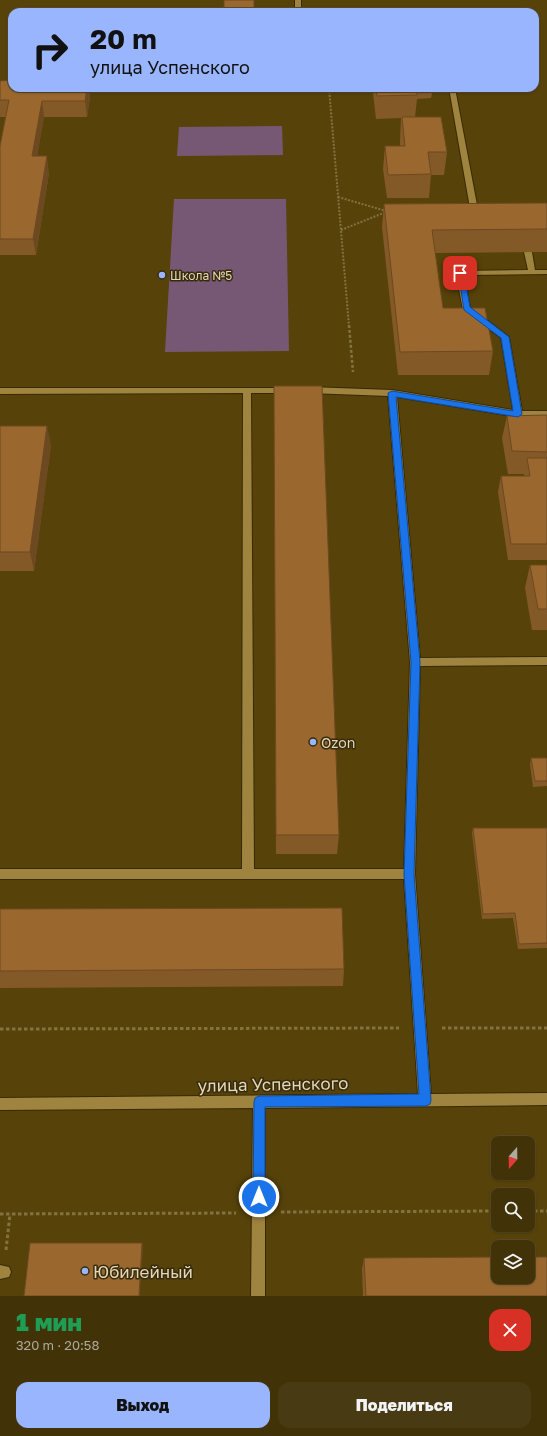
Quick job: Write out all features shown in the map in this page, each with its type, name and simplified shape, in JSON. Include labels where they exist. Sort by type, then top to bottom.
[{"type":"street","points":[[453,92],[474,208],[489,207]]},
{"type":"street","points":[[528,252],[532,272]]},
{"type":"street","points":[[518,414],[505,337],[466,308],[460,273],[547,272]]},
{"type":"street","points":[[247,390],[248,874]]},
{"type":"street","points":[[0,391],[355,391],[392,393],[518,414],[547,414]]},
{"type":"street","points":[[392,393],[416,662],[409,874],[426,1100]]},
{"type":"street","points":[[416,662],[547,661]]},
{"type":"street","points":[[0,874],[409,874]]},
{"type":"street","name":"улица Успенского","points":[[0,1104],[547,1099]]},
{"type":"street","points":[[258,1296],[259,1102]]},
{"type":"path","points":[[329,92],[355,391]]},
{"type":"path","points":[[338,197],[388,211],[341,230]]},
{"type":"path","points":[[0,1029],[547,1028]]},
{"type":"path","points":[[535,1211],[547,1211]]},
{"type":"shaded area","points":[[282,126],[283,155],[177,156],[179,127]]},
{"type":"shaded area","points":[[174,199],[286,199],[289,351],[165,352]]},
{"type":"building","points":[[224,0],[254,0],[254,8],[224,8]]},
{"type":"building","points":[[8,80],[8,92],[86,92],[85,101],[42,101],[32,156],[47,156],[33,239],[0,239],[0,146],[9,100],[0,100],[0,81]]},
{"type":"building","points":[[376,92],[417,92],[417,95],[377,96]]},
{"type":"building","points":[[402,117],[441,117],[447,152],[428,152],[431,174],[388,175],[385,146],[405,146]]},
{"type":"building","points":[[547,203],[547,229],[432,230],[443,308],[485,308],[493,351],[400,352],[384,204]]},
{"type":"building","points":[[274,386],[322,386],[339,835],[276,835]]},
{"type":"building","points":[[547,415],[547,452],[512,451],[507,416]]},
{"type":"building","points":[[0,426],[47,426],[30,552],[0,552]]},
{"type":"building","points":[[527,458],[547,458],[547,544],[511,544],[501,476],[530,476]]},
{"type":"building","points":[[530,565],[547,565],[547,609],[538,609]]},
{"type":"building","points":[[531,758],[547,758],[547,781],[535,781]]},
{"type":"building","points":[[473,828],[547,828],[547,943],[519,944],[515,913],[483,914]]},
{"type":"building","points":[[342,908],[344,969],[0,971],[0,909]]},
{"type":"building","name":"Юбилейный","points":[[30,1243],[142,1243],[139,1296],[24,1296]]},
{"type":"building","points":[[491,1257],[491,1284],[535,1284],[535,1257],[547,1257],[547,1296],[366,1296],[364,1258]]},
{"type":"place","name":"Школа №5","points":[[162,275]]},
{"type":"place","name":"Ozon","points":[[313,742]]},
{"type":"place","name":"Юбилейный","points":[[85,1271]]},
{"type":"route","points":[[259,1197],[259,1102],[426,1100],[409,874],[416,662],[392,393],[518,414],[505,337],[466,308],[460,273]]}]
